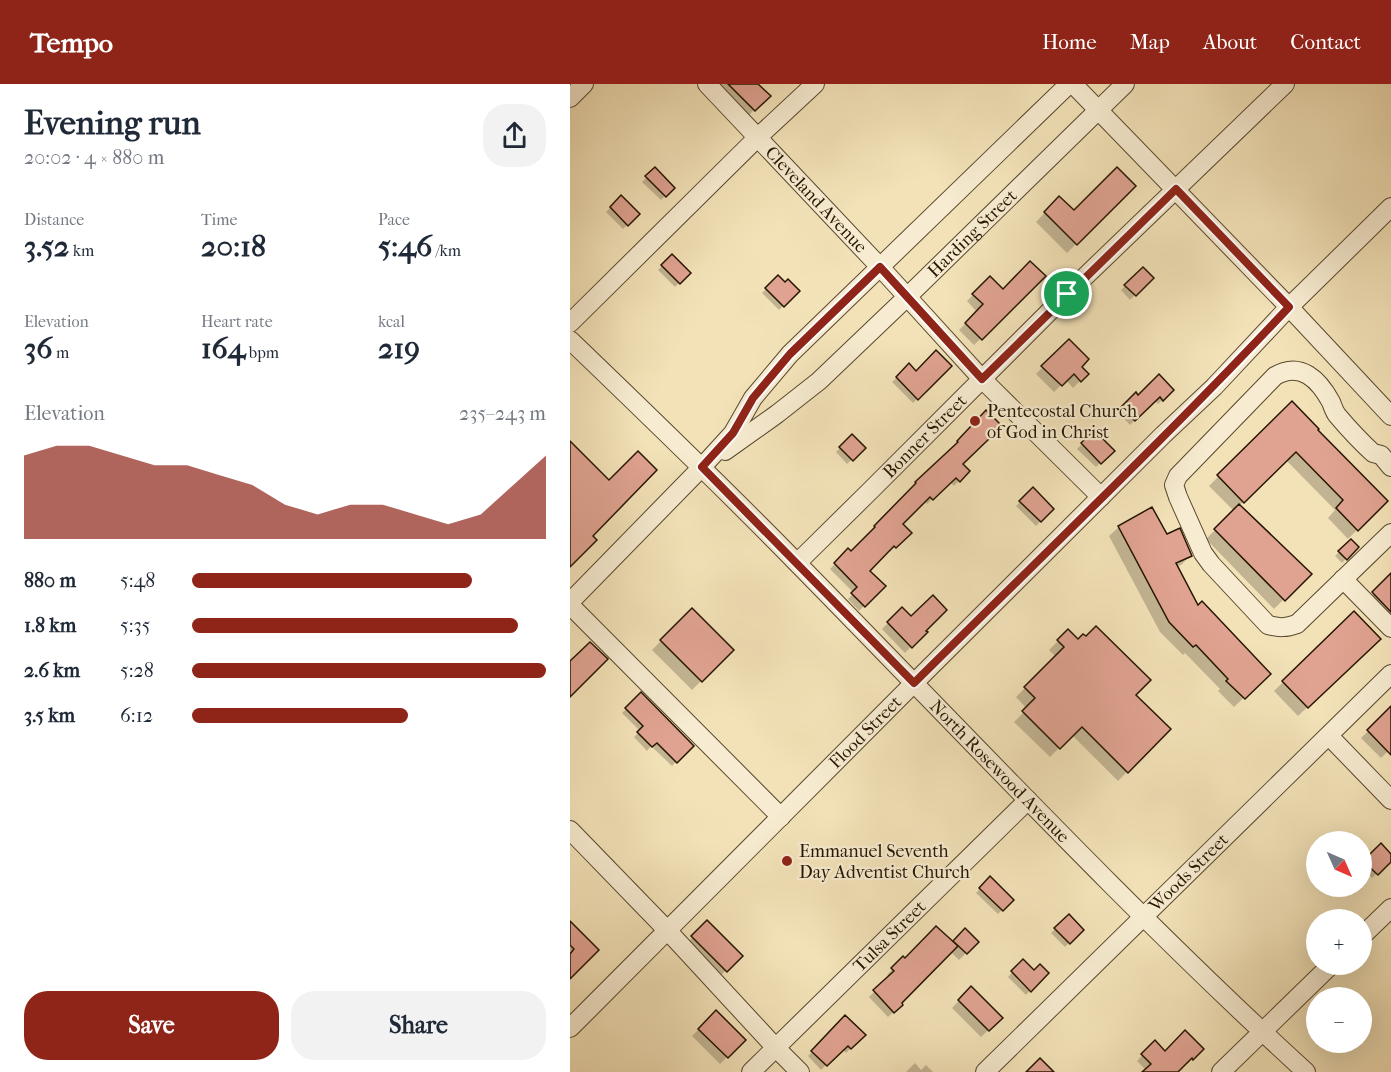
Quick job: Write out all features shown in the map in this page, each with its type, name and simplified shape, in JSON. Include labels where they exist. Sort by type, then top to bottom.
[{"type":"street","points":[[570,98],[584,84]]},
{"type":"street","name":"Cleveland Avenue","points":[[706,84],[880,267],[982,379],[1101,497]]},
{"type":"street","points":[[570,323],[814,84]]},
{"type":"street","points":[[1071,84],[1176,189],[1391,416]]},
{"type":"street","name":"Harding Street","points":[[572,597],[733,433],[753,398],[790,354],[1071,84]]},
{"type":"street","name":"Harding Street","points":[[702,467],[819,381],[1125,84]]},
{"type":"street","name":"Bonner Street","points":[[797,563],[1285,84]]},
{"type":"street","name":"Flood Street","points":[[570,1028],[914,683],[1214,387],[1289,307],[1391,207]]},
{"type":"street","name":"North Rosewood Avenue","points":[[570,340],[702,467],[1144,918],[1306,1072]]},
{"type":"street","points":[[1388,456],[1373,453],[1364,445],[1335,412],[1331,402],[1310,375],[1296,370],[1284,371],[1275,376],[1178,476],[1174,485],[1203,554],[1268,625],[1279,628],[1297,624],[1391,533]]},
{"type":"street","points":[[1343,579],[1391,628]]},
{"type":"street","points":[[572,597],[781,817]]},
{"type":"street","name":"Woods Street","points":[[986,1072],[1391,674]]},
{"type":"street","points":[[1329,736],[1391,800]]},
{"type":"street","name":"Tulsa Street","points":[[751,1072],[1028,800]]},
{"type":"street","points":[[570,830],[800,1072]]},
{"type":"street","points":[[1372,926],[1391,908]]},
{"type":"street","points":[[1221,1072],[1321,975]]},
{"type":"building","points":[[728,84],[758,84],[771,96],[755,111]]},
{"type":"building","points":[[655,167],[675,188],[666,197],[645,176]]},
{"type":"building","points":[[1117,167],[1136,186],[1077,245],[1044,212],[1059,196],[1074,210]]},
{"type":"building","points":[[621,195],[640,214],[628,226],[610,207]]},
{"type":"building","points":[[672,254],[691,273],[680,284],[661,265]]},
{"type":"building","points":[[1030,261],[1046,276],[982,340],[965,323],[983,304],[972,294],[990,276],[1003,289]]},
{"type":"building","points":[[1143,267],[1154,278],[1136,296],[1124,285]]},
{"type":"building","points":[[778,275],[785,282],[788,279],[800,291],[784,307],[765,288]]},
{"type":"building","points":[[1069,339],[1089,359],[1082,367],[1089,374],[1081,382],[1074,374],[1062,386],[1041,366]]},
{"type":"building","points":[[936,350],[952,366],[918,400],[896,377],[909,363],[916,371]]},
{"type":"building","points":[[1159,374],[1174,390],[1163,401],[1160,397],[1135,421],[1121,407],[1136,392],[1138,395]]},
{"type":"building","points":[[1292,401],[1388,501],[1358,531],[1336,508],[1343,500],[1296,452],[1244,503],[1217,475]]},
{"type":"building","points":[[986,410],[1003,427],[963,464],[970,471],[960,482],[956,478],[933,500],[930,497],[903,524],[912,533],[896,548],[894,546],[870,571],[886,586],[865,607],[851,593],[857,587],[834,563],[848,548],[851,551],[875,527],[915,482],[958,442]]},
{"type":"building","points":[[1094,430],[1115,451],[1101,464],[1081,443]]},
{"type":"building","points":[[852,434],[866,448],[853,461],[839,447]]},
{"type":"building","points":[[570,441],[609,480],[638,451],[657,470],[593,536],[597,540],[570,567]]},
{"type":"building","points":[[1033,487],[1054,509],[1041,522],[1019,501]]},
{"type":"building","points":[[1239,504],[1312,574],[1285,601],[1214,529]]},
{"type":"building","points":[[1152,507],[1167,534],[1180,528],[1192,556],[1176,563],[1198,605],[1202,601],[1271,674],[1245,699],[1226,681],[1228,679],[1196,645],[1193,647],[1169,622],[1118,526]]},
{"type":"building","points":[[1351,539],[1359,547],[1347,560],[1338,551]]},
{"type":"building","points":[[1391,573],[1391,612],[1372,592]]},
{"type":"building","points":[[933,595],[947,610],[912,648],[887,622],[902,607],[911,616]]},
{"type":"building","points":[[692,608],[734,650],[702,682],[660,640]]},
{"type":"building","points":[[1354,611],[1381,639],[1308,708],[1282,681]]},
{"type":"building","points":[[1096,626],[1151,680],[1136,695],[1171,729],[1128,773],[1082,727],[1060,749],[1022,711],[1035,698],[1024,687],[1064,647],[1057,640],[1068,629],[1078,639],[1083,634],[1086,636]]},
{"type":"building","points":[[590,642],[608,659],[570,697],[570,661]]},
{"type":"building","points":[[641,692],[694,746],[677,763],[657,743],[652,747],[637,732],[643,726],[625,708]]},
{"type":"building","points":[[1391,706],[1391,755],[1367,730]]},
{"type":"building","points":[[1381,843],[1391,854],[1391,862],[1378,875],[1372,869],[1372,852]]},
{"type":"building","points":[[990,876],[1014,900],[1003,911],[979,888]]},
{"type":"building","points":[[1069,914],[1084,930],[1070,944],[1054,928]]},
{"type":"building","points":[[707,920],[743,956],[727,972],[691,936]]},
{"type":"building","points":[[570,921],[599,950],[570,979],[570,954],[574,949],[570,945]]},
{"type":"building","points":[[936,926],[958,946],[894,1013],[873,990],[894,971],[891,968],[903,956],[905,958]]},
{"type":"building","points":[[965,928],[979,942],[967,954],[953,941]]},
{"type":"building","points":[[1023,959],[1034,970],[1040,964],[1049,973],[1031,992],[1011,971]]},
{"type":"building","points":[[971,986],[1003,1018],[989,1031],[958,1000]]},
{"type":"building","points":[[716,1010],[746,1040],[728,1058],[698,1029]]},
{"type":"building","points":[[845,1015],[866,1035],[851,1049],[848,1046],[827,1066],[811,1051]]},
{"type":"building","points":[[1185,1030],[1204,1049],[1193,1060],[1192,1058],[1178,1072],[1142,1072],[1151,1064],[1141,1054],[1155,1040],[1165,1051]]},
{"type":"building","points":[[1040,1058],[1054,1072],[1026,1072]]},
{"type":"place","name":"Pentecostal Church of God in Christ","points":[[975,421]]},
{"type":"place","name":"Emmanuel Seventh Day Adventist Church","points":[[787,861]]},
{"type":"route","points":[[1176,189],[1289,307],[1214,387],[914,683],[702,467],[733,433],[753,398],[790,354],[880,267],[982,379],[1067,294],[1176,189]]}]
